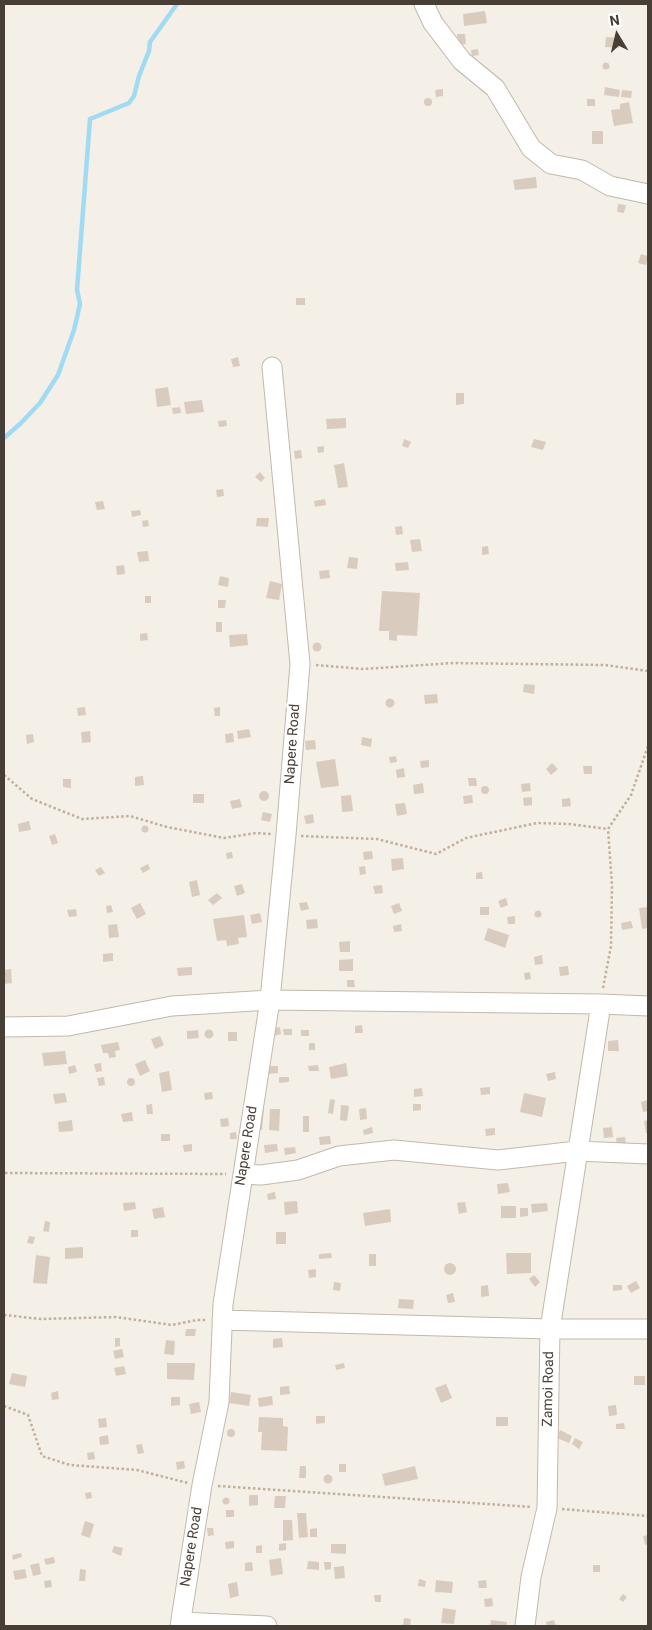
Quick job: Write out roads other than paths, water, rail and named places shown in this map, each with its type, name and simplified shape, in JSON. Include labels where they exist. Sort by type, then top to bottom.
[{"type":"street","points":[[424,4],[433,23],[462,61],[495,88],[531,148],[551,164],[582,170],[610,186],[648,194]]},
{"type":"street","name":"Napere Road","points":[[180,1624],[202,1485],[218,1402],[223,1304],[270,1000],[300,664],[272,366]]},
{"type":"street","points":[[4,1027],[68,1026],[172,1006],[270,1000],[648,1006]]},
{"type":"street","name":"Zamoi Road","points":[[526,1626],[532,1577],[547,1508],[550,1330],[601,1004]]},
{"type":"street","points":[[243,1174],[261,1175],[298,1170],[339,1156],[394,1150],[498,1160],[577,1151],[648,1154]]},
{"type":"street","points":[[222,1320],[550,1330],[648,1329]]},
{"type":"street","points":[[180,1624],[267,1626]]},
{"type":"waterway","points":[[4,438],[40,403],[58,375],[74,330],[80,304],[77,290],[90,119],[129,103],[134,96],[139,76],[149,51],[150,42],[177,4]]}]
